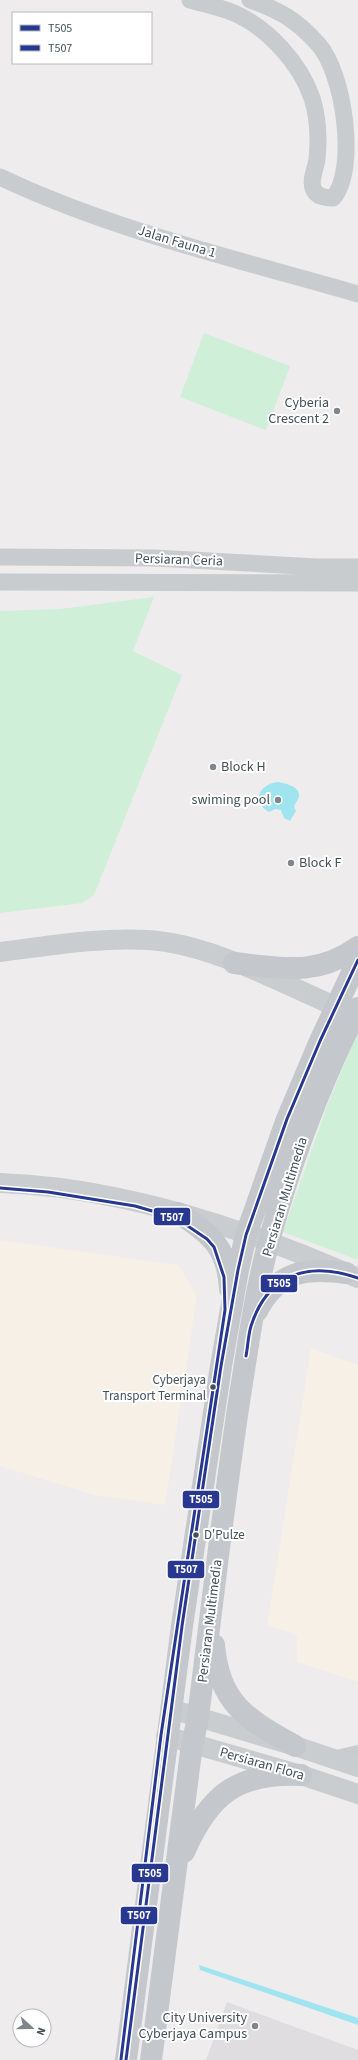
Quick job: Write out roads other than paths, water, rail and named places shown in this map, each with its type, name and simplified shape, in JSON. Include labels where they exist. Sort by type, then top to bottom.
[{"type":"main road","points":[[0,952],[88,941],[149,940],[181,946],[234,963],[351,1011]]},
{"type":"main road","points":[[234,963],[291,970],[306,968],[341,957],[358,947]]},
{"type":"main road","name":"Persiaran Multimedia","points":[[151,2060],[192,1744],[198,1717],[233,1443],[252,1323],[269,1242],[300,1145],[351,1011],[358,960]]},
{"type":"main road","name":"Persiaran Multimedia","points":[[126,2060],[166,1736],[230,1310],[246,1235],[287,1119],[351,1011]]},
{"type":"main road","points":[[0,1183],[49,1187],[136,1200],[269,1242],[352,1276]]},
{"type":"main road","points":[[178,1213],[210,1236],[218,1245],[229,1276],[230,1310]]},
{"type":"main road","points":[[252,1323],[266,1296],[275,1286],[292,1274],[316,1270],[352,1276]]},
{"type":"main road","points":[[214,1596],[214,1646],[217,1671],[225,1690],[249,1719],[295,1746]]},
{"type":"main road","name":"Persiaran Flora","points":[[171,1709],[295,1746],[358,1767]]},
{"type":"main road","name":"Persiaran Flora","points":[[166,1736],[301,1775],[358,1794]]},
{"type":"main road","points":[[175,1874],[201,1817],[213,1802],[228,1790],[243,1782],[262,1777],[279,1774],[301,1775]]},
{"type":"street","points":[[190,0],[232,12],[246,19],[259,28],[291,59]]},
{"type":"street","points":[[250,0],[275,8],[299,25],[319,45],[334,70],[344,96],[349,123],[348,166],[340,193],[333,198],[324,198],[317,194],[313,189],[312,181],[318,152],[316,114],[306,82],[278,40],[279,30],[287,25],[299,25]]},
{"type":"street","name":"Jalan Fauna 1","points":[[0,177],[34,193],[142,232],[358,294]]},
{"type":"street","name":"Persiaran Ceria","points":[[0,557],[155,558],[317,567],[358,567]]},
{"type":"street","name":"Persiaran Ceria","points":[[0,582],[358,582]]},
{"type":"street","points":[[332,1758],[358,1752]]},
{"type":"water","name":"swiming pool","points":[[279,782],[292,786],[299,793],[299,797],[294,807],[296,811],[290,821],[284,818],[281,810],[275,809],[269,812],[263,808],[260,803],[259,798],[262,789],[272,783]]},
{"type":"water","points":[[199,1965],[358,2018],[358,2025],[200,1970]]},
{"type":"place","name":"Cyberia Crescent 2","points":[[337,411]]},
{"type":"place","name":"Block H","points":[[213,767]]},
{"type":"place","name":"swiming pool","points":[[278,800]]},
{"type":"place","name":"Block F","points":[[291,863]]},
{"type":"place","name":"Cyberjaya Transport Terminal","points":[[213,1387]]},
{"type":"place","name":"D'Pulze","points":[[196,1535]]},
{"type":"place","name":"City University Cyberjaya Campus","points":[[255,2026]]}]
